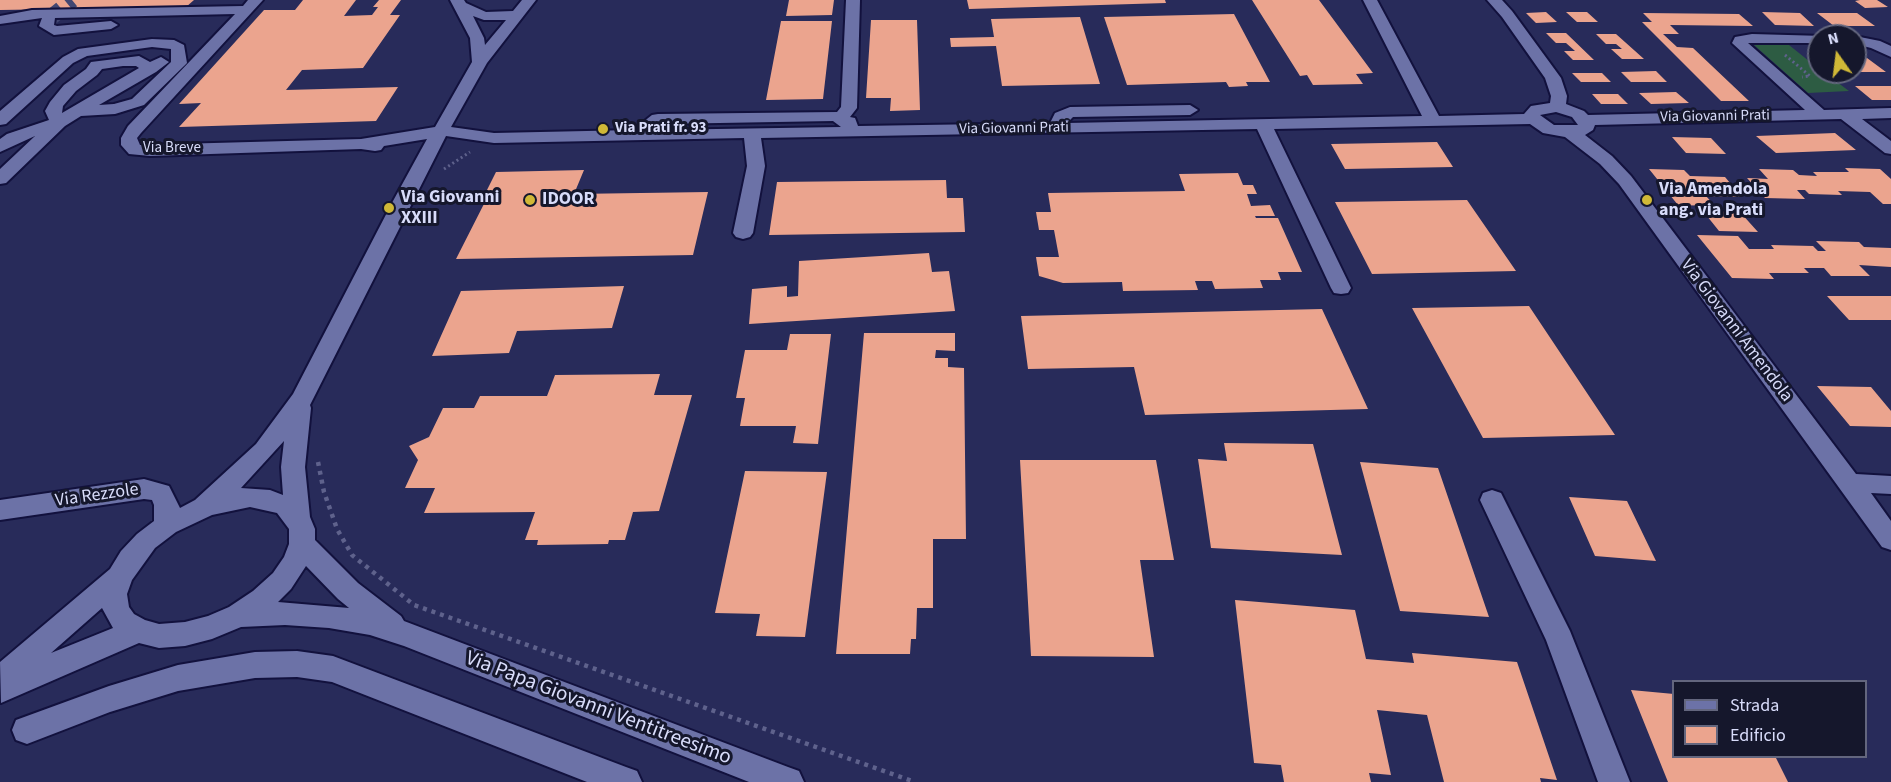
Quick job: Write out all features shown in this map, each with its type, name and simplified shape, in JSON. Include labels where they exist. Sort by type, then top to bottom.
[{"type":"street","points":[[49,18],[46,26],[54,31],[81,29],[198,11],[209,0]]},
{"type":"street","points":[[478,0],[521,9]]},
{"type":"street","points":[[841,117],[849,108],[853,0]]},
{"type":"street","points":[[1370,0],[1433,121]]},
{"type":"street","points":[[1494,0],[1507,14],[1553,78],[1559,96],[1557,107]]},
{"type":"street","points":[[459,3],[484,16],[521,9]]},
{"type":"street","points":[[459,3],[477,39],[480,62]]},
{"type":"street","name":"Via Breve","points":[[0,20],[32,14],[198,11],[251,5]]},
{"type":"street","name":"Via Breve","points":[[251,5],[134,130],[129,138],[130,145],[135,150],[150,151],[361,144]]},
{"type":"street","points":[[204,507],[264,450],[303,397],[402,201],[441,130],[480,62],[521,9]]},
{"type":"street","points":[[1807,39],[1752,38],[1740,40],[1739,43],[1820,115]]},
{"type":"street","points":[[1867,42],[1891,52]]},
{"type":"street","points":[[0,120],[68,60],[83,52],[117,46],[163,43],[174,44],[179,48],[181,55],[179,63],[138,102],[115,109],[77,111]]},
{"type":"street","points":[[0,147],[13,138],[59,122],[151,69],[181,55]]},
{"type":"street","points":[[59,122],[53,111],[56,105],[70,88],[92,72],[96,65],[139,61],[151,69]]},
{"type":"street","name":"Via Giovanni Prati","points":[[1534,119],[1532,115],[1537,109],[1557,107],[1573,112],[1577,126]]},
{"type":"street","name":"Via Giovanni Prati","points":[[361,144],[425,135],[441,130],[458,135],[494,138],[851,133],[916,138],[1057,128],[1534,119],[1548,129],[1891,112]]},
{"type":"street","points":[[1845,114],[1891,149]]},
{"type":"street","points":[[638,135],[658,119],[841,117],[849,122],[851,133]]},
{"type":"street","points":[[0,179],[59,122]]},
{"type":"street","points":[[1269,124],[1341,288]]},
{"type":"street","name":"Via Giovanni Amendola","points":[[1577,126],[1625,180],[1891,540]]},
{"type":"street","points":[[743,233],[756,166],[752,135]]},
{"type":"street","name":"Via Giovanni Prati","points":[[428,156],[494,138]]},
{"type":"street","points":[[361,144],[403,146],[417,149],[428,156]]},
{"type":"street","points":[[297,517],[286,506],[270,500],[250,497],[204,507],[167,525],[130,559],[119,578],[114,594],[116,610],[124,622],[138,631],[159,636],[185,634],[212,627],[239,615],[263,599],[282,581],[295,562],[302,544],[302,529],[297,517],[293,467],[296,431],[303,397]]},
{"type":"street","points":[[1849,483],[1891,485]]},
{"type":"street","name":"Via Rezzole","points":[[0,510],[144,489],[160,493],[167,505],[167,525]]},
{"type":"street","points":[[1492,500],[1560,640],[1614,782]]},
{"type":"street","name":"Via Papa Giovanni Ventitreesimo","points":[[302,544],[348,591],[408,635]]},
{"type":"street","points":[[0,680],[119,578]]},
{"type":"street","name":"Via Papa Giovanni Ventitreesimo","points":[[239,615],[285,613],[329,615],[370,623],[408,635],[788,782]]},
{"type":"street","points":[[0,690],[56,664],[138,631]]},
{"type":"street","points":[[27,730],[109,699],[178,678],[255,665],[297,664],[333,669],[626,782]]},
{"type":"path","points":[[441,174],[445,167],[454,160],[476,149]]},
{"type":"path","points":[[318,460],[324,492],[337,530],[352,555],[414,604],[915,782]]},
{"type":"green space","points":[[1754,45],[1789,45],[1807,59],[1807,84],[1840,84],[1849,91],[1808,93]]},
{"type":"building","points":[[0,0],[194,0],[186,7],[0,10]]},
{"type":"building","points":[[303,0],[356,0],[344,16],[372,15],[378,7],[373,7],[379,0],[401,0],[390,15],[400,15],[363,68],[302,70],[286,90],[398,87],[376,121],[179,127],[201,103],[179,104],[264,10],[295,10]]},
{"type":"building","points":[[789,0],[834,0],[832,15],[786,16]]},
{"type":"building","points":[[967,0],[1165,0],[1166,3],[969,9]]},
{"type":"building","points":[[1252,0],[1319,0],[1373,73],[1356,74],[1363,84],[1313,85],[1307,75],[1300,76]]},
{"type":"building","points":[[1877,0],[1888,7],[1865,8],[1855,1]]},
{"type":"building","points":[[1546,12],[1557,22],[1536,23],[1526,13]]},
{"type":"building","points":[[1566,12],[1587,12],[1598,22],[1577,22]]},
{"type":"building","points":[[1762,12],[1800,13],[1812,24],[1807,26],[1775,25]]},
{"type":"building","points":[[1643,13],[1739,14],[1753,26],[1670,25],[1679,34],[1663,34],[1677,47],[1693,48],[1749,101],[1721,101],[1642,22],[1652,22]]},
{"type":"building","points":[[1817,13],[1857,13],[1875,26],[1867,26],[1867,24],[1831,24]]},
{"type":"building","points":[[1234,14],[1270,82],[1246,82],[1248,86],[1229,87],[1226,82],[1127,85],[1104,17]]},
{"type":"building","points":[[1080,17],[1100,84],[1002,86],[996,46],[951,47],[950,38],[994,37],[991,19]]},
{"type":"building","points":[[871,20],[917,20],[920,110],[890,111],[891,98],[866,98]]},
{"type":"building","points":[[781,21],[832,21],[823,99],[766,100]]},
{"type":"building","points":[[1546,33],[1566,33],[1594,60],[1573,60],[1564,51],[1575,51],[1566,43],[1556,43]]},
{"type":"building","points":[[1596,34],[1616,34],[1644,59],[1622,59],[1611,49],[1622,49],[1616,44],[1606,44]]},
{"type":"building","points":[[1867,58],[1886,72],[1867,72]]},
{"type":"building","points":[[1656,71],[1667,82],[1631,82],[1621,72]]},
{"type":"building","points":[[1572,73],[1602,73],[1611,82],[1581,82]]},
{"type":"building","points":[[1855,86],[1891,86],[1891,100],[1872,100]]},
{"type":"building","points":[[1676,92],[1689,103],[1651,104],[1639,93]]},
{"type":"building","points":[[1592,94],[1618,94],[1628,104],[1601,104]]},
{"type":"building","points":[[1835,133],[1856,150],[1776,153],[1756,136]]},
{"type":"building","points":[[1672,137],[1711,138],[1726,154],[1686,153]]},
{"type":"building","points":[[1437,142],[1453,167],[1345,169],[1331,144]]},
{"type":"building","points":[[1845,168],[1880,169],[1891,179],[1891,204],[1883,204],[1870,192],[1838,191],[1842,195],[1809,194],[1805,190],[1797,190],[1805,199],[1765,198],[1747,178],[1768,179],[1759,169],[1793,170],[1799,175],[1817,176],[1813,172],[1849,172]]},
{"type":"building","points":[[1649,169],[1684,170],[1690,176],[1725,177],[1742,197],[1706,196],[1715,206],[1678,205]]},
{"type":"building","points":[[584,170],[574,194],[708,192],[693,255],[456,259],[488,196],[484,196],[496,172]]},
{"type":"building","points":[[1238,173],[1243,185],[1253,185],[1257,194],[1247,194],[1251,206],[1270,205],[1275,216],[1255,216],[1256,218],[1278,218],[1302,272],[1278,272],[1281,280],[1260,280],[1263,288],[1215,289],[1212,281],[1195,281],[1198,290],[1123,291],[1122,282],[1063,283],[1039,276],[1036,257],[1059,257],[1054,230],[1039,230],[1036,212],[1051,212],[1048,193],[1185,191],[1179,174]]},
{"type":"building","points":[[946,180],[947,198],[963,198],[965,232],[769,235],[777,182]]},
{"type":"building","points":[[1467,200],[1516,271],[1372,274],[1335,202]]},
{"type":"building","points":[[1703,211],[1740,212],[1758,232],[1719,231]]},
{"type":"building","points":[[1697,235],[1738,236],[1749,249],[1774,249],[1771,245],[1813,246],[1818,251],[1826,251],[1816,241],[1859,242],[1864,247],[1891,248],[1891,267],[1859,265],[1870,276],[1831,276],[1824,268],[1804,268],[1809,273],[1769,273],[1774,279],[1732,278]]},
{"type":"building","points":[[929,253],[932,272],[949,271],[955,311],[749,324],[752,289],[787,286],[787,297],[798,296],[799,261]]},
{"type":"building","points":[[624,286],[612,328],[517,331],[509,353],[432,356],[461,291]]},
{"type":"building","points":[[1827,296],[1891,296],[1891,320],[1849,320]]},
{"type":"building","points":[[1529,306],[1615,435],[1483,438],[1412,308]]},
{"type":"building","points":[[1322,309],[1368,409],[1145,415],[1134,367],[1028,369],[1021,316]]},
{"type":"building","points":[[864,333],[955,333],[955,351],[936,350],[935,358],[948,358],[948,367],[964,368],[966,539],[933,539],[933,608],[917,608],[916,639],[911,639],[910,654],[836,654]]},
{"type":"building","points":[[790,334],[831,334],[818,444],[793,443],[796,426],[740,426],[745,398],[736,398],[745,350],[787,350]]},
{"type":"building","points":[[660,374],[654,395],[692,395],[659,511],[633,512],[625,540],[609,540],[608,544],[537,545],[538,540],[525,540],[535,512],[424,513],[435,488],[405,488],[418,460],[409,446],[429,437],[443,408],[474,408],[480,396],[547,396],[555,375]]},
{"type":"building","points":[[1817,386],[1871,387],[1891,411],[1891,427],[1850,426]]},
{"type":"building","points":[[1224,443],[1313,444],[1342,555],[1211,548],[1198,459],[1227,461]]},
{"type":"building","points":[[1020,460],[1156,460],[1174,560],[1140,560],[1154,657],[1031,656]]},
{"type":"building","points":[[1360,462],[1438,468],[1489,617],[1400,611]]},
{"type":"building","points":[[745,471],[827,472],[805,637],[756,636],[760,614],[715,613]]},
{"type":"building","points":[[1569,497],[1627,501],[1656,561],[1595,556]]},
{"type":"building","points":[[1235,600],[1355,610],[1366,659],[1414,663],[1412,653],[1517,662],[1557,780],[1540,778],[1541,782],[1444,782],[1427,715],[1377,710],[1391,775],[1369,773],[1371,782],[1284,782],[1281,765],[1254,763]]},
{"type":"building","points":[[1631,690],[1672,694],[1672,758],[1776,758],[1788,782],[1668,782]]},
{"type":"tunnel","points":[[49,19],[72,0]]},
{"type":"place","name":"Via Prati fr. 93","points":[[603,129]]},
{"type":"place","name":"IDOOR","points":[[530,200]]},
{"type":"place","name":"Via Amendola ang. via Prati","points":[[1647,200]]},
{"type":"place","name":"Via Giovanni XXIII","points":[[389,208]]}]
